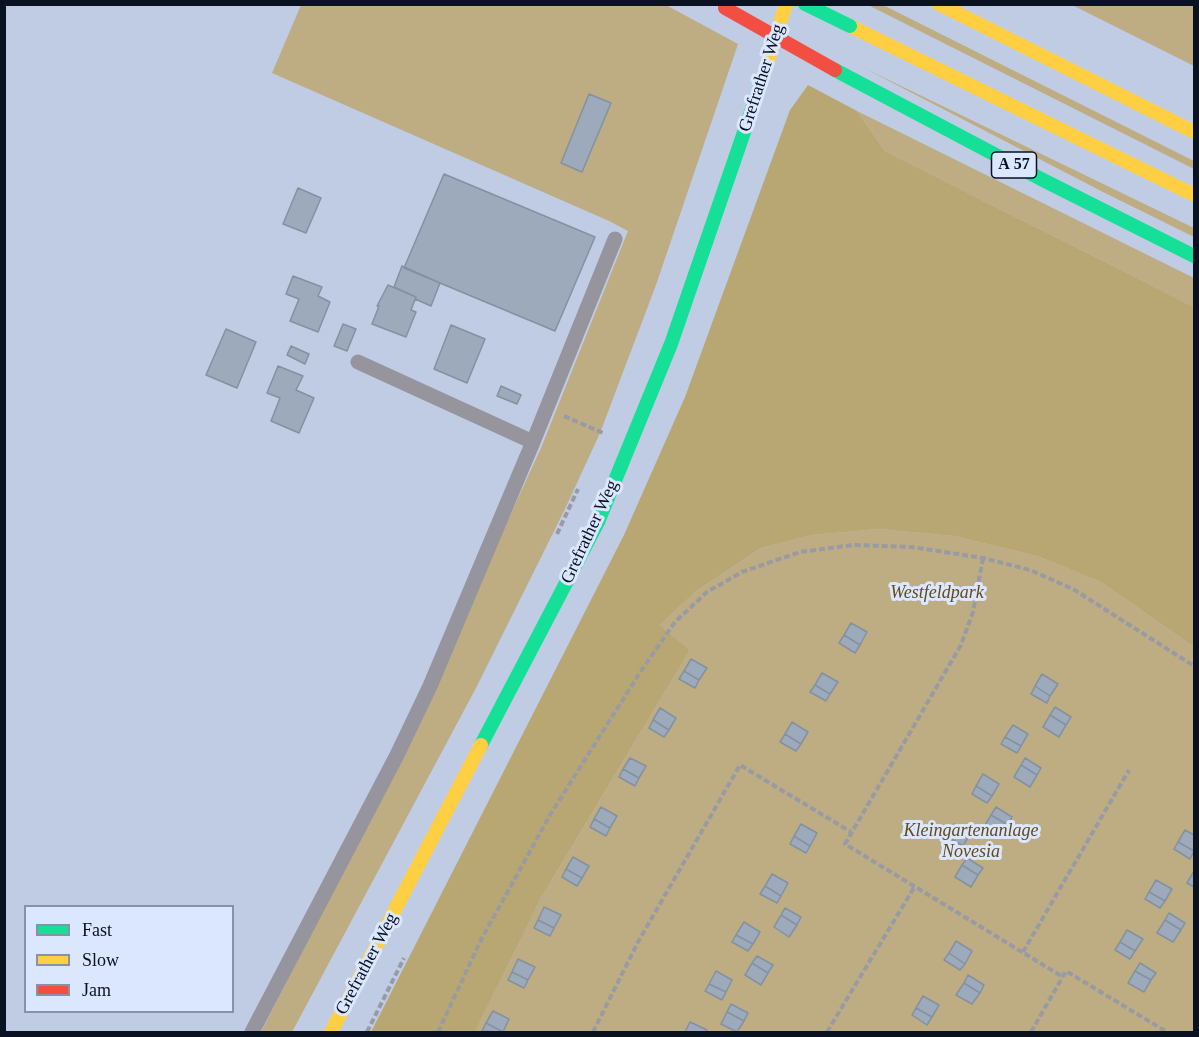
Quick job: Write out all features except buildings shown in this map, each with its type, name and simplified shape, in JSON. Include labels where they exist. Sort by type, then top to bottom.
[{"type":"main road","name":"Grefrather Weg","points":[[331,1032],[598,522],[671,344],[756,100],[786,4]]},
{"type":"main road","points":[[805,4],[1194,195]]},
{"type":"main road","points":[[939,4],[1193,130]]},
{"type":"main road","name":"A 57","points":[[722,6],[835,70],[1043,180],[1194,256]]},
{"type":"lane","points":[[252,1032],[421,706],[533,442],[615,239]]},
{"type":"lane","points":[[358,362],[533,442]]},
{"type":"path","points":[[547,408],[604,433]]},
{"type":"path","points":[[600,443],[608,423]]},
{"type":"path","points":[[553,542],[582,482]]},
{"type":"path","points":[[438,1032],[481,940],[550,815],[639,674],[675,622],[707,592],[742,572],[800,552],[853,545],[912,547],[983,558],[1030,570],[1073,589],[1194,666]]},
{"type":"path","points":[[983,558],[973,612],[961,645],[845,844],[1063,976]]},
{"type":"path","points":[[593,1032],[638,942],[740,765],[851,832]]},
{"type":"path","points":[[1023,952],[1129,770]]},
{"type":"path","points":[[827,1032],[915,886]]},
{"type":"path","points":[[1031,1032],[1066,971],[1167,1032]]},
{"type":"green space","points":[[301,5],[666,5],[738,44],[656,285],[600,433],[565,509],[476,688],[292,1032],[261,1032],[402,756],[541,448],[628,231],[272,73]]},
{"type":"green space","points":[[868,5],[883,5],[1194,161],[1194,169]]},
{"type":"green space","points":[[1072,5],[1194,5],[1194,66]]},
{"type":"green space","points":[[864,68],[1194,228],[1194,237],[1103,192]]},
{"type":"green space","points":[[857,111],[1194,278],[1194,307],[885,151]]},
{"type":"green space","name":"Kleingartenanlage Novesia","points":[[878,529],[954,536],[1037,556],[1101,582],[1194,647],[1194,1032],[475,1032],[541,898],[690,650],[660,625],[695,592],[761,548],[812,535]]},
{"type":"shaded area","points":[[808,85],[857,111],[885,151],[1194,307],[1194,647],[1101,582],[1037,556],[954,536],[878,529],[812,535],[761,548],[695,592],[660,625],[690,650],[541,898],[475,1032],[371,1032],[624,535],[685,397],[790,110]]},
{"type":"traffic: fast","points":[[805,4],[850,26]]},
{"type":"traffic: fast","points":[[835,70],[1043,180],[1194,256]]},
{"type":"traffic: fast","points":[[481,745],[598,522],[671,344],[762,80]]},
{"type":"traffic: slow","points":[[762,80],[786,4]]},
{"type":"traffic: slow","points":[[939,4],[1194,132]]},
{"type":"traffic: slow","points":[[850,26],[1194,195]]},
{"type":"traffic: slow","points":[[331,1032],[481,745]]},
{"type":"traffic: jam","points":[[725,8],[835,70]]},
{"type":"park label","name":"Westfeldpark","points":[[937,593]]}]
